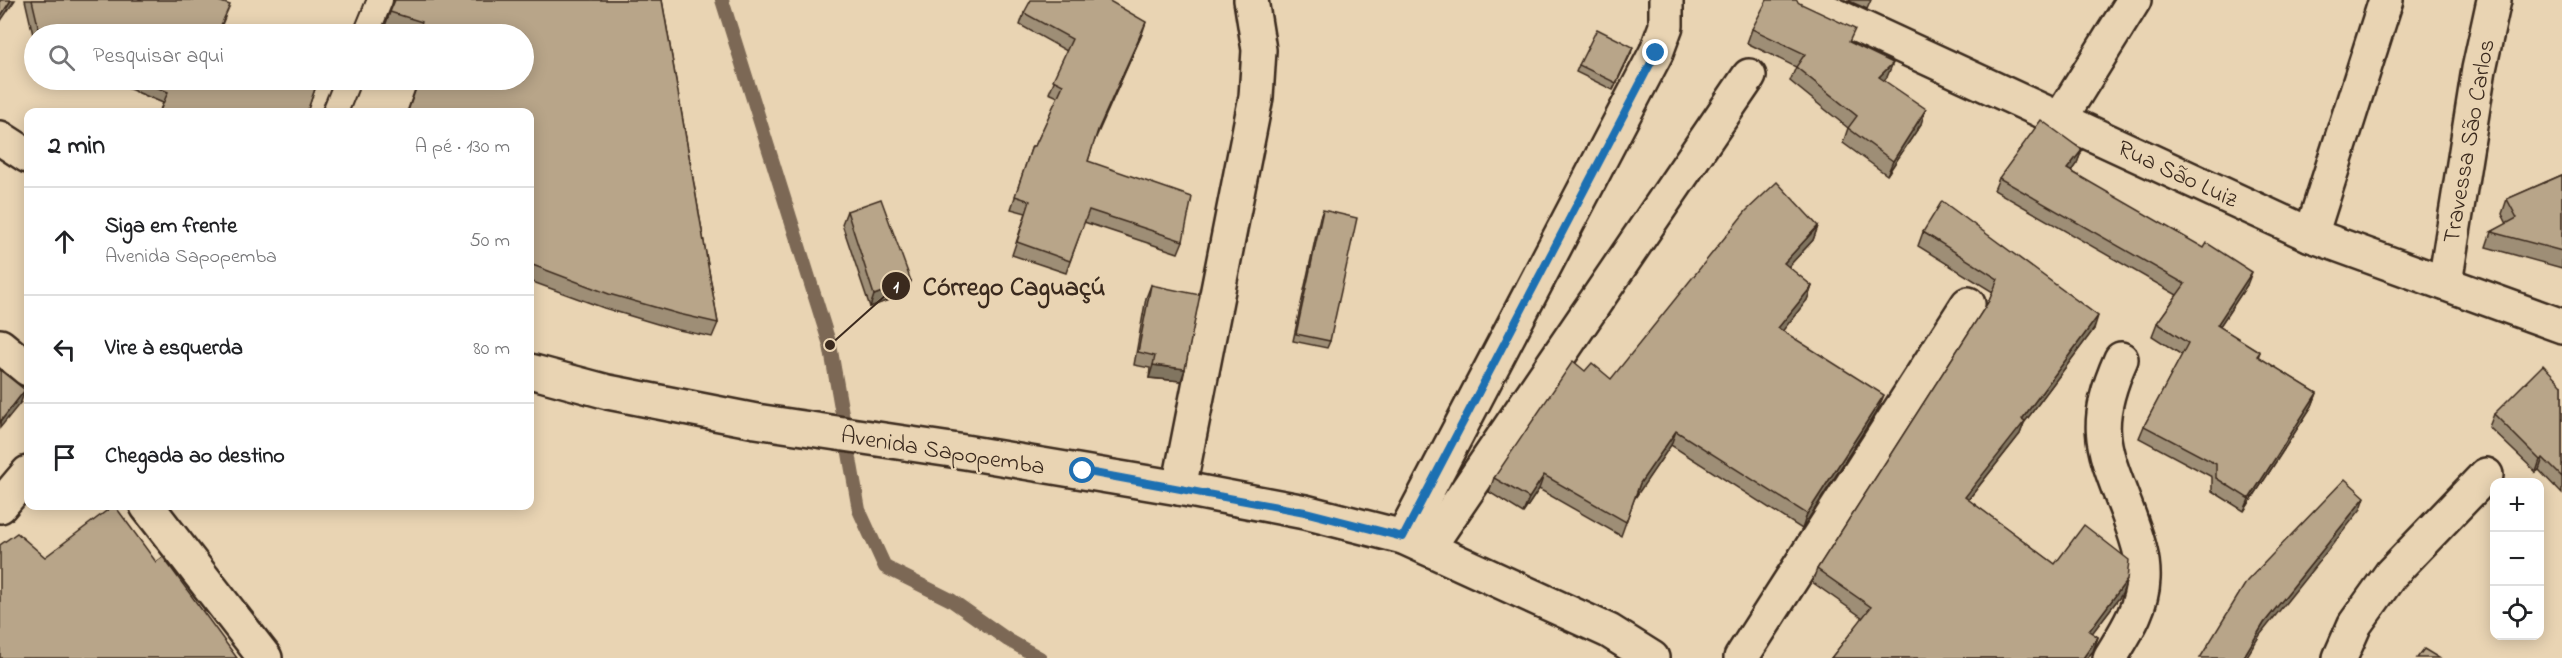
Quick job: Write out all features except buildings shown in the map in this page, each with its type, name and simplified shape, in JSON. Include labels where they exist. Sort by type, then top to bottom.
[{"type":"street","points":[[1179,488],[1256,97],[1258,50],[1251,0]]},
{"type":"street","points":[[1416,543],[1656,53],[1666,26],[1666,0]]},
{"type":"street","name":"Rua São Luiz","points":[[1802,0],[2312,235],[2562,326]]},
{"type":"street","points":[[2060,119],[2134,0]]},
{"type":"street","points":[[2312,235],[2386,0]]},
{"type":"street","name":"Travessa São Carlos","points":[[2445,283],[2479,69],[2494,0]]},
{"type":"street","points":[[1416,543],[1749,76]]},
{"type":"street","points":[[0,138],[24,153]]},
{"type":"street","points":[[1741,658],[1968,304]]},
{"type":"street","points":[[0,346],[24,366]]},
{"type":"street","points":[[2110,658],[2137,613],[2143,578],[2139,542],[2105,451],[2102,418],[2108,390],[2121,359]]},
{"type":"street","name":"Avenida Sapopemba","points":[[534,373],[608,392],[756,421],[965,452],[1305,512],[1416,543],[1609,631],[1652,658]]},
{"type":"street","points":[[2340,658],[2355,624],[2391,574],[2486,475]]},
{"type":"street","points":[[0,506],[24,478]]},
{"type":"street","points":[[150,510],[265,658]]},
{"type":"lane","points":[[370,24],[380,0]]},
{"type":"lane","points":[[337,108],[344,90]]},
{"type":"waterway","points":[[722,0],[830,345],[859,510],[885,567],[951,600],[1008,640],[1040,658]]},
{"type":"place","name":"Córrego Caguaçú","points":[[830,345]]},
{"type":"route","points":[[1083,471],[1305,512],[1403,537],[1656,53]]}]
